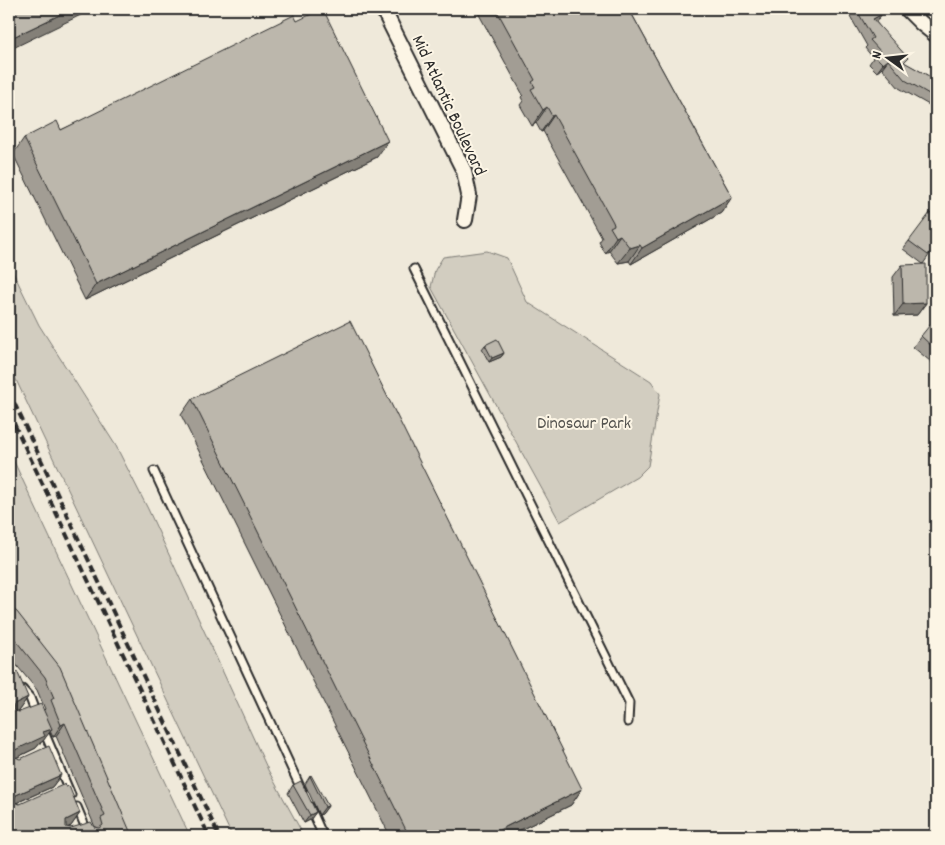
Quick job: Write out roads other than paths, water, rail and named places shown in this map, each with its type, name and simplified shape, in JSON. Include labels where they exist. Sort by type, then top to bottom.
[{"type":"street","name":"Mid Atlantic Boulevard","points":[[384,9],[464,172],[469,195],[464,220]]},
{"type":"street","points":[[907,9],[936,35]]},
{"type":"lane","points":[[414,269],[630,703],[628,722]]},
{"type":"lane","points":[[154,471],[323,836]]},
{"type":"lane","points":[[19,685],[30,698],[89,836]]},
{"type":"lane","points":[[26,712],[34,709]]},
{"type":"lane","points":[[42,751],[51,747]]},
{"type":"lane","points":[[59,790],[68,786]]},
{"type":"lane","points":[[77,829],[85,826]]},
{"type":"railway","points":[[9,392],[219,836]]},
{"type":"railway","points":[[9,413],[209,836]]},
{"type":"park label","name":"Dinosaur Park","points":[[584,422]]}]
